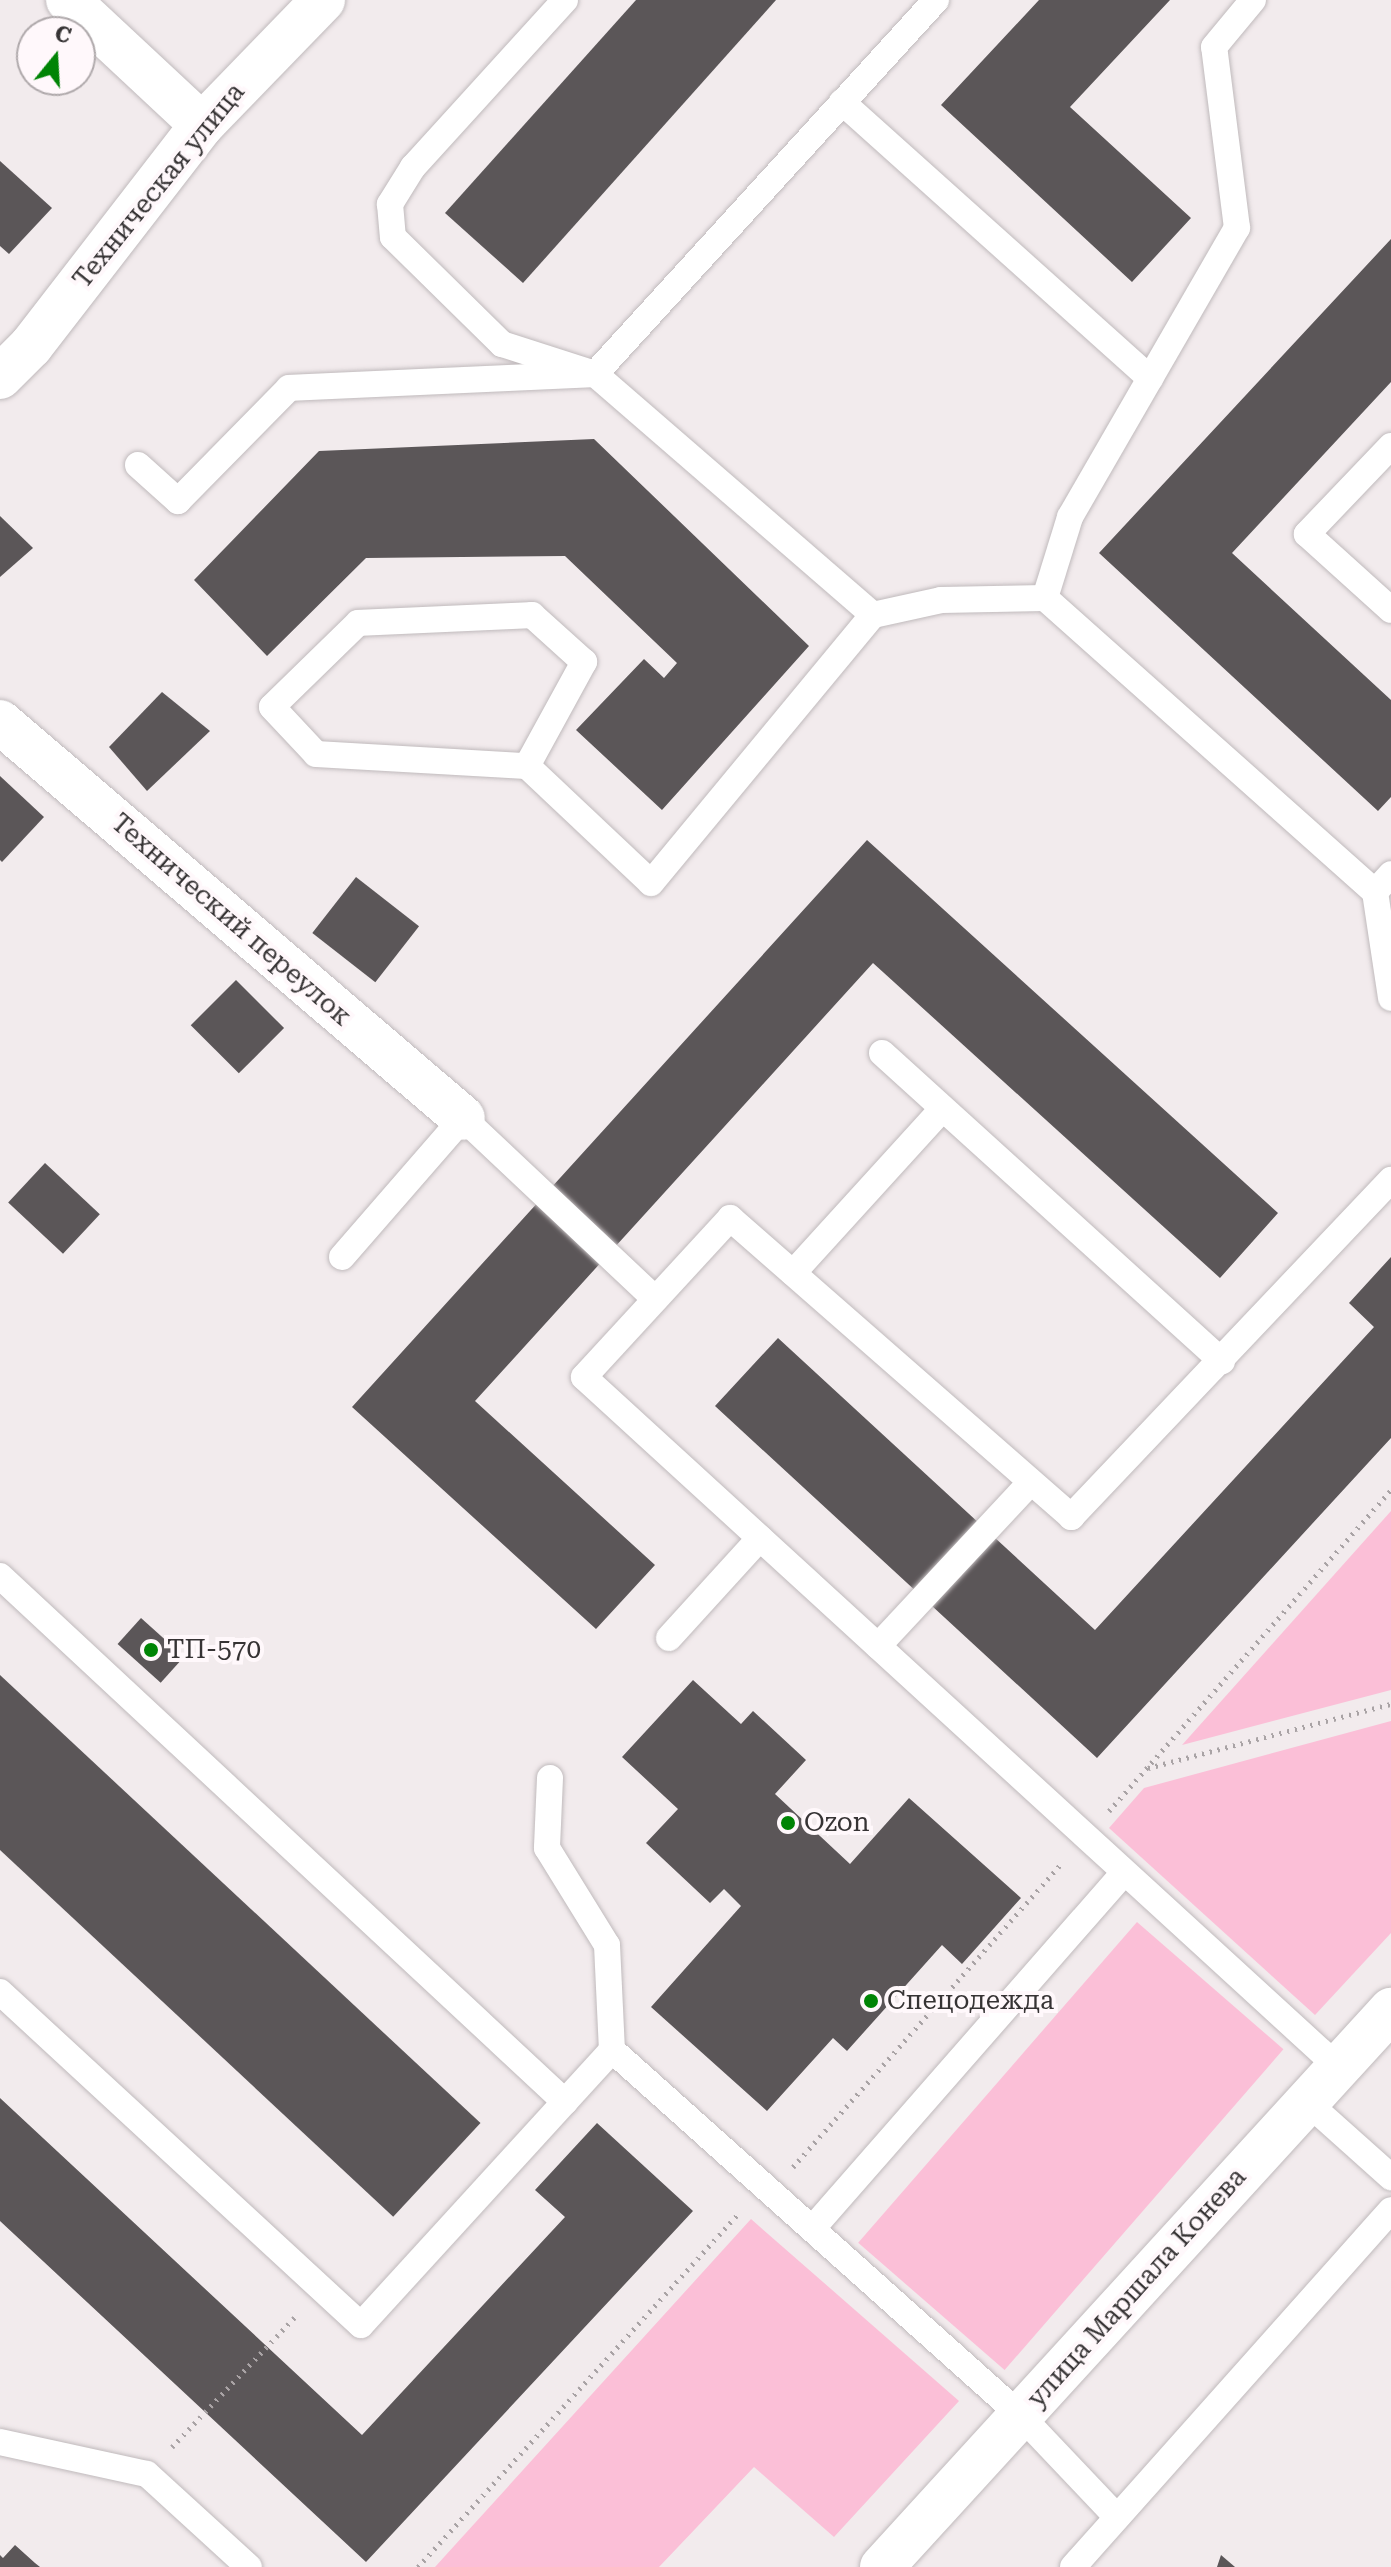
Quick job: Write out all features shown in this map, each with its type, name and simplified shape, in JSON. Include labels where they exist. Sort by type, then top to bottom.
[{"type":"street","points":[[68,0],[202,125]]},
{"type":"street","name":"Техническая улица","points":[[0,377],[31,346],[202,125],[323,0]]},
{"type":"street","name":"Технический переулок","points":[[0,722],[463,1118]]},
{"type":"street","name":"улица Маршала Конева","points":[[882,2567],[1391,2010]]},
{"type":"lane","points":[[565,0],[413,167],[390,204],[393,237],[502,344],[595,374],[873,615]]},
{"type":"lane","points":[[138,465],[178,501],[289,388],[595,374],[936,0]]},
{"type":"lane","points":[[1045,598],[1070,517],[1237,228],[1214,47],[1253,0]]},
{"type":"lane","points":[[842,102],[1150,378]]},
{"type":"lane","points":[[1391,446],[1307,534],[1391,610]]},
{"type":"lane","points":[[527,766],[584,662],[532,615],[358,623],[272,707],[316,754],[527,766],[651,883],[873,615],[941,600],[1045,598],[1383,883],[1391,998]]},
{"type":"lane","points":[[882,1053],[1222,1361]]},
{"type":"lane","points":[[793,1273],[942,1109]]},
{"type":"lane","points":[[342,1257],[463,1118],[655,1299]]},
{"type":"lane","points":[[1338,2067],[584,1377],[730,1218],[1071,1517],[1391,1180]]},
{"type":"lane","points":[[878,1646],[1031,1482]]},
{"type":"lane","points":[[669,1638],[760,1538]]},
{"type":"lane","points":[[0,1576],[565,2102]]},
{"type":"lane","points":[[0,1992],[361,2325],[612,2050],[607,1945],[547,1848],[550,1778]]},
{"type":"lane","points":[[812,2229],[1124,1872]]},
{"type":"lane","points":[[612,2050],[1021,2416],[1117,2517]]},
{"type":"lane","points":[[1307,2102],[1391,2177]]},
{"type":"lane","points":[[1073,2567],[1391,2210]]},
{"type":"lane","points":[[0,2442],[147,2474],[249,2567]]},
{"type":"path","points":[[418,2567],[736,2215],[797,2163],[1391,1490]]},
{"type":"path","points":[[1146,1769],[1391,1704]]},
{"type":"path","points":[[147,2474],[322,2289]]},
{"type":"shaded area","points":[[1391,1511],[1391,1690],[1182,1745]]},
{"type":"shaded area","points":[[1391,1721],[1391,1933],[1315,2015],[1109,1828],[1144,1788]]},
{"type":"shaded area","points":[[1137,1922],[1283,2049],[1005,2370],[858,2243]]},
{"type":"shaded area","points":[[751,2219],[959,2401],[834,2537],[754,2467],[659,2567],[435,2567]]},
{"type":"building","points":[[636,0],[776,0],[523,283],[445,213]]},
{"type":"building","points":[[1039,0],[1170,0],[1070,107],[1191,218],[1132,282],[941,105]]},
{"type":"building","points":[[0,161],[52,208],[9,254],[0,246]]},
{"type":"building","points":[[1391,239],[1391,382],[1232,553],[1391,700],[1391,797],[1378,811],[1099,553]]},
{"type":"building","points":[[594,439],[809,646],[662,810],[576,730],[644,659],[664,678],[677,663],[565,556],[366,558],[267,656],[194,580],[319,451]]},
{"type":"building","points":[[0,516],[33,548],[0,577]]},
{"type":"building","points":[[162,692],[210,731],[147,791],[109,747]]},
{"type":"building","points":[[0,776],[44,817],[2,862],[0,860]]},
{"type":"building","points":[[867,840],[1278,1213],[1220,1278],[873,963],[475,1401],[655,1565],[596,1629],[352,1407]]},
{"type":"building","points":[[356,877],[419,926],[375,982],[312,933]]},
{"type":"building","points":[[236,980],[284,1028],[239,1073],[191,1025]]},
{"type":"building","points":[[45,1163],[100,1214],[63,1254],[8,1202]]},
{"type":"building","points":[[1391,1257],[1391,1438],[1097,1758],[715,1406],[778,1338],[1095,1630],[1374,1327],[1349,1303]]},
{"type":"building","name":"ТП-570","points":[[141,1618],[184,1657],[161,1683],[118,1644]]},
{"type":"building","points":[[0,1675],[480,2123],[393,2217],[0,1850]]},
{"type":"building","points":[[693,1680],[741,1724],[753,1711],[806,1760],[775,1794],[850,1864],[909,1798],[1021,1898],[962,1964],[942,1945],[847,2051],[833,2038],[767,2111],[651,2007],[741,1906],[724,1889],[710,1903],[646,1843],[678,1809],[622,1757]]},
{"type":"building","points":[[0,2098],[362,2435],[565,2217],[535,2190],[597,2123],[693,2211],[366,2562],[0,2221]]},
{"type":"building","points":[[15,2545],[40,2567],[0,2567],[0,2555],[3,2558]]},
{"type":"building","points":[[1221,2555],[1235,2567],[1217,2567]]},
{"type":"place","name":"ТП-570","points":[[151,1650]]},
{"type":"place","name":"Ozon","points":[[788,1823]]},
{"type":"place","name":"Спецодежда","points":[[871,2001]]}]
